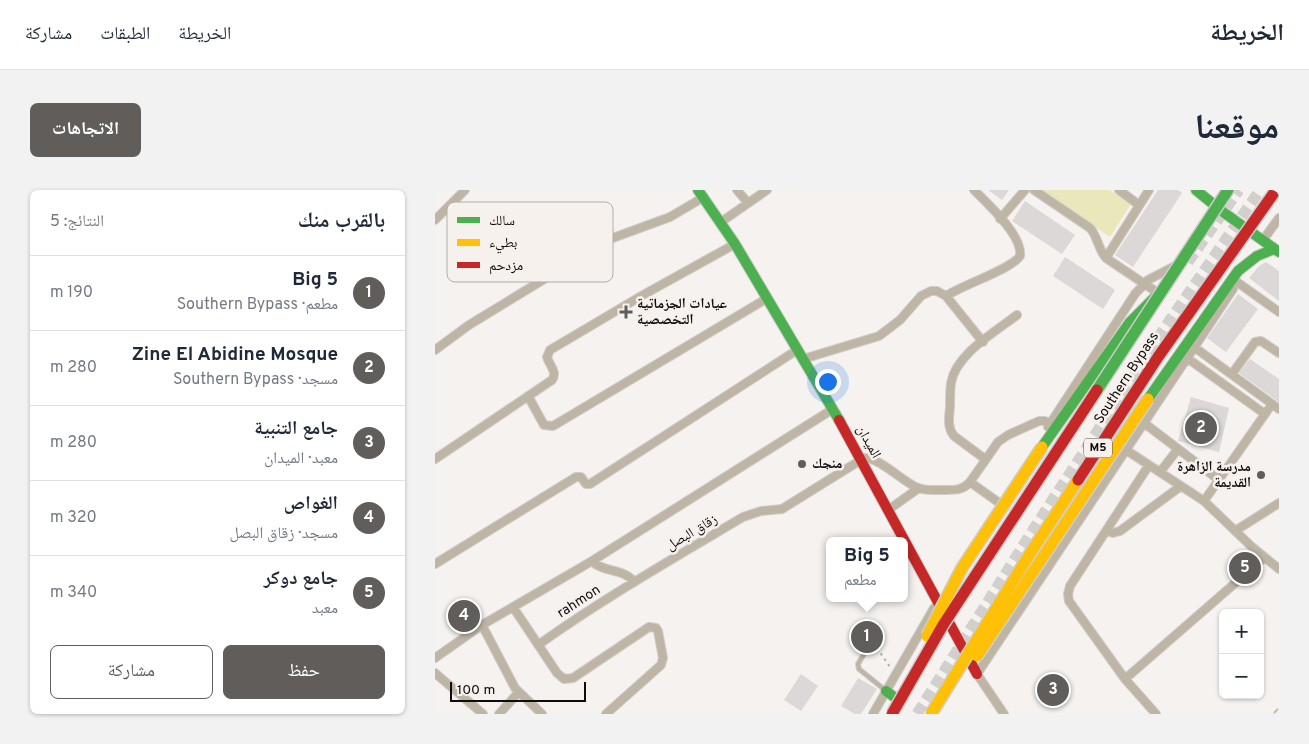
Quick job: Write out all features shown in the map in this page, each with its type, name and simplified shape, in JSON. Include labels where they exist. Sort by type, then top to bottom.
[{"type":"main road","points":[[1196,190],[1223,212],[1277,250]]},
{"type":"main road","name":"Southern Bypass","points":[[892,714],[898,700],[943,625],[1228,190]]},
{"type":"main road","name":"Southern Bypass","points":[[932,714],[1031,552],[1153,365],[1276,190]]},
{"type":"main road","name":"الميدان","points":[[701,194],[735,244],[833,409],[902,537]]},
{"type":"main road","points":[[1260,213],[1279,195]]},
{"type":"main road","points":[[932,714],[952,691],[1010,609],[1148,399],[1218,297],[1238,271],[1249,261],[1277,250]]},
{"type":"main road","points":[[887,691],[898,700],[925,640],[962,568],[1042,447],[1130,322],[1175,282]]},
{"type":"main road","name":"الميدان","points":[[908,548],[977,674]]},
{"type":"street","points":[[453,202],[465,190]]},
{"type":"street","points":[[737,190],[748,203]]},
{"type":"street","points":[[721,222],[767,190]]},
{"type":"street","points":[[946,296],[1017,260],[1020,256],[1020,246],[1015,237],[974,190]]},
{"type":"street","points":[[1001,219],[1025,190]]},
{"type":"street","points":[[1034,190],[1090,228],[1094,232],[1105,258],[1161,296]]},
{"type":"street","points":[[1119,190],[1139,205]]},
{"type":"street","points":[[1105,258],[1149,190]]},
{"type":"street","points":[[613,238],[670,217],[701,194]]},
{"type":"street","points":[[435,220],[447,208]]},
{"type":"street","points":[[1263,240],[1279,218]]},
{"type":"street","points":[[435,458],[554,377],[554,371],[547,357],[550,350],[735,244]]},
{"type":"street","points":[[873,714],[954,572],[1128,303],[1144,284],[1167,269],[1190,260]]},
{"type":"street","points":[[977,674],[1195,347],[1249,261]]},
{"type":"street","points":[[435,350],[469,325],[540,282]]},
{"type":"street","points":[[1237,282],[1279,312]]},
{"type":"street","points":[[435,564],[576,477],[581,477],[587,484],[591,483],[800,355],[879,336],[900,320],[926,292],[937,291],[946,296],[983,342]]},
{"type":"street","points":[[528,396],[544,425],[553,426],[766,299]]},
{"type":"street","points":[[985,459],[954,436],[949,423],[951,384],[953,375],[962,360],[1017,315]]},
{"type":"street","points":[[1232,374],[1255,342],[1261,341],[1279,353]]},
{"type":"street","points":[[1195,347],[1279,409]]},
{"type":"street","points":[[1187,358],[1265,414]]},
{"type":"street","points":[[1204,501],[1272,404]]},
{"type":"street","points":[[435,658],[482,625],[592,561],[833,409]]},
{"type":"street","points":[[861,459],[870,458],[919,488],[957,490],[967,486],[997,442],[1008,434],[1039,421],[1045,421],[1050,424]]},
{"type":"street","points":[[1144,423],[1219,480]]},
{"type":"street","points":[[1160,472],[1178,449]]},
{"type":"street","points":[[1126,450],[1204,501],[1279,570]]},
{"type":"street","name":"زقاق البصل","points":[[634,582],[751,513],[782,509],[861,459]]},
{"type":"street","points":[[1149,465],[1070,586],[1068,594],[1069,601],[1125,679],[1156,714]]},
{"type":"street","points":[[970,482],[1017,516]]},
{"type":"street","points":[[1107,530],[1113,533],[1120,531],[1181,486]]},
{"type":"street","points":[[888,510],[919,488]]},
{"type":"street","points":[[1235,531],[1279,503]]},
{"type":"street","points":[[1125,679],[1264,558]]},
{"type":"street","points":[[592,561],[597,566],[627,575],[634,582]]},
{"type":"street","name":"rahmon","points":[[539,645],[576,618],[634,582]]},
{"type":"street","points":[[513,607],[561,677],[569,680],[646,629],[656,628],[663,658],[661,665],[606,714]]},
{"type":"street","points":[[482,625],[518,693],[542,714]]},
{"type":"street","points":[[435,673],[483,714]]},
{"type":"street","name":"الميدان","points":[[977,674],[1004,714]]},
{"type":"street","points":[[499,714],[518,693]]},
{"type":"lane","points":[[864,654],[858,664],[859,670],[887,691]]},
{"type":"path","points":[[877,648],[896,675]]},
{"type":"shaded area","points":[[1039,190],[1110,190],[1131,204],[1110,237]]},
{"type":"building","points":[[988,190],[1009,190],[1002,200]]},
{"type":"building","points":[[1158,190],[1178,190],[1182,193],[1133,267],[1115,255]]},
{"type":"building","points":[[1025,201],[1075,235],[1062,254],[1012,221]]},
{"type":"building","points":[[1065,257],[1115,290],[1103,309],[1053,276]]},
{"type":"building","points":[[1266,262],[1279,271],[1279,301],[1249,278],[1259,266]]},
{"type":"building","points":[[1238,294],[1258,309],[1226,352],[1207,338]]},
{"type":"building","points":[[1250,359],[1279,379],[1279,402],[1239,373]]},
{"type":"building","points":[[1191,397],[1229,408],[1219,452],[1178,441]]},
{"type":"building","points":[[869,622],[882,640],[867,652],[852,635]]},
{"type":"building","points":[[801,674],[818,686],[801,711],[784,700]]},
{"type":"building","points":[[858,678],[877,689],[861,714],[855,714],[841,706]]},
{"type":"tunnel","points":[[1188,262],[1239,190]]},
{"type":"tunnel","points":[[917,714],[1031,533],[1165,327],[1260,190]]},
{"type":"traffic: fast","points":[[698,190],[735,244],[839,420]]},
{"type":"traffic: fast","points":[[1196,190],[1279,252]]},
{"type":"traffic: fast","points":[[1097,390],[1228,190]]},
{"type":"traffic: fast","points":[[1148,399],[1238,271],[1257,256],[1274,249]]},
{"type":"traffic: fast","points":[[1042,447],[1130,322],[1156,296]]},
{"type":"traffic: fast","points":[[886,691],[897,699]]},
{"type":"traffic: jam","points":[[1078,480],[1158,357],[1276,190]]},
{"type":"traffic: jam","points":[[892,714],[943,625],[1097,390]]},
{"type":"traffic: jam","points":[[839,420],[903,537]]},
{"type":"traffic: jam","points":[[908,547],[977,674]]},
{"type":"traffic: slow","points":[[977,656],[1148,399]]},
{"type":"traffic: slow","points":[[927,636],[962,568],[1042,447]]},
{"type":"traffic: slow","points":[[931,714],[1078,480]]},
{"type":"place","name":"عيادات الجزماتية التخصصية","points":[[626,312]]},
{"type":"place","name":"Zine El Abidine Mosque","points":[[1201,428]]},
{"type":"place","name":"منجك","points":[[802,464]]},
{"type":"place","name":"مدرسة الزاهرة القديمة","points":[[1261,475]]},
{"type":"place","name":"جامع دوكر","points":[[1245,568]]},
{"type":"place","name":"الغواص","points":[[464,616]]},
{"type":"place","name":"Big 5","points":[[867,637]]},
{"type":"place","name":"جامع التنبية","points":[[1053,690]]}]
